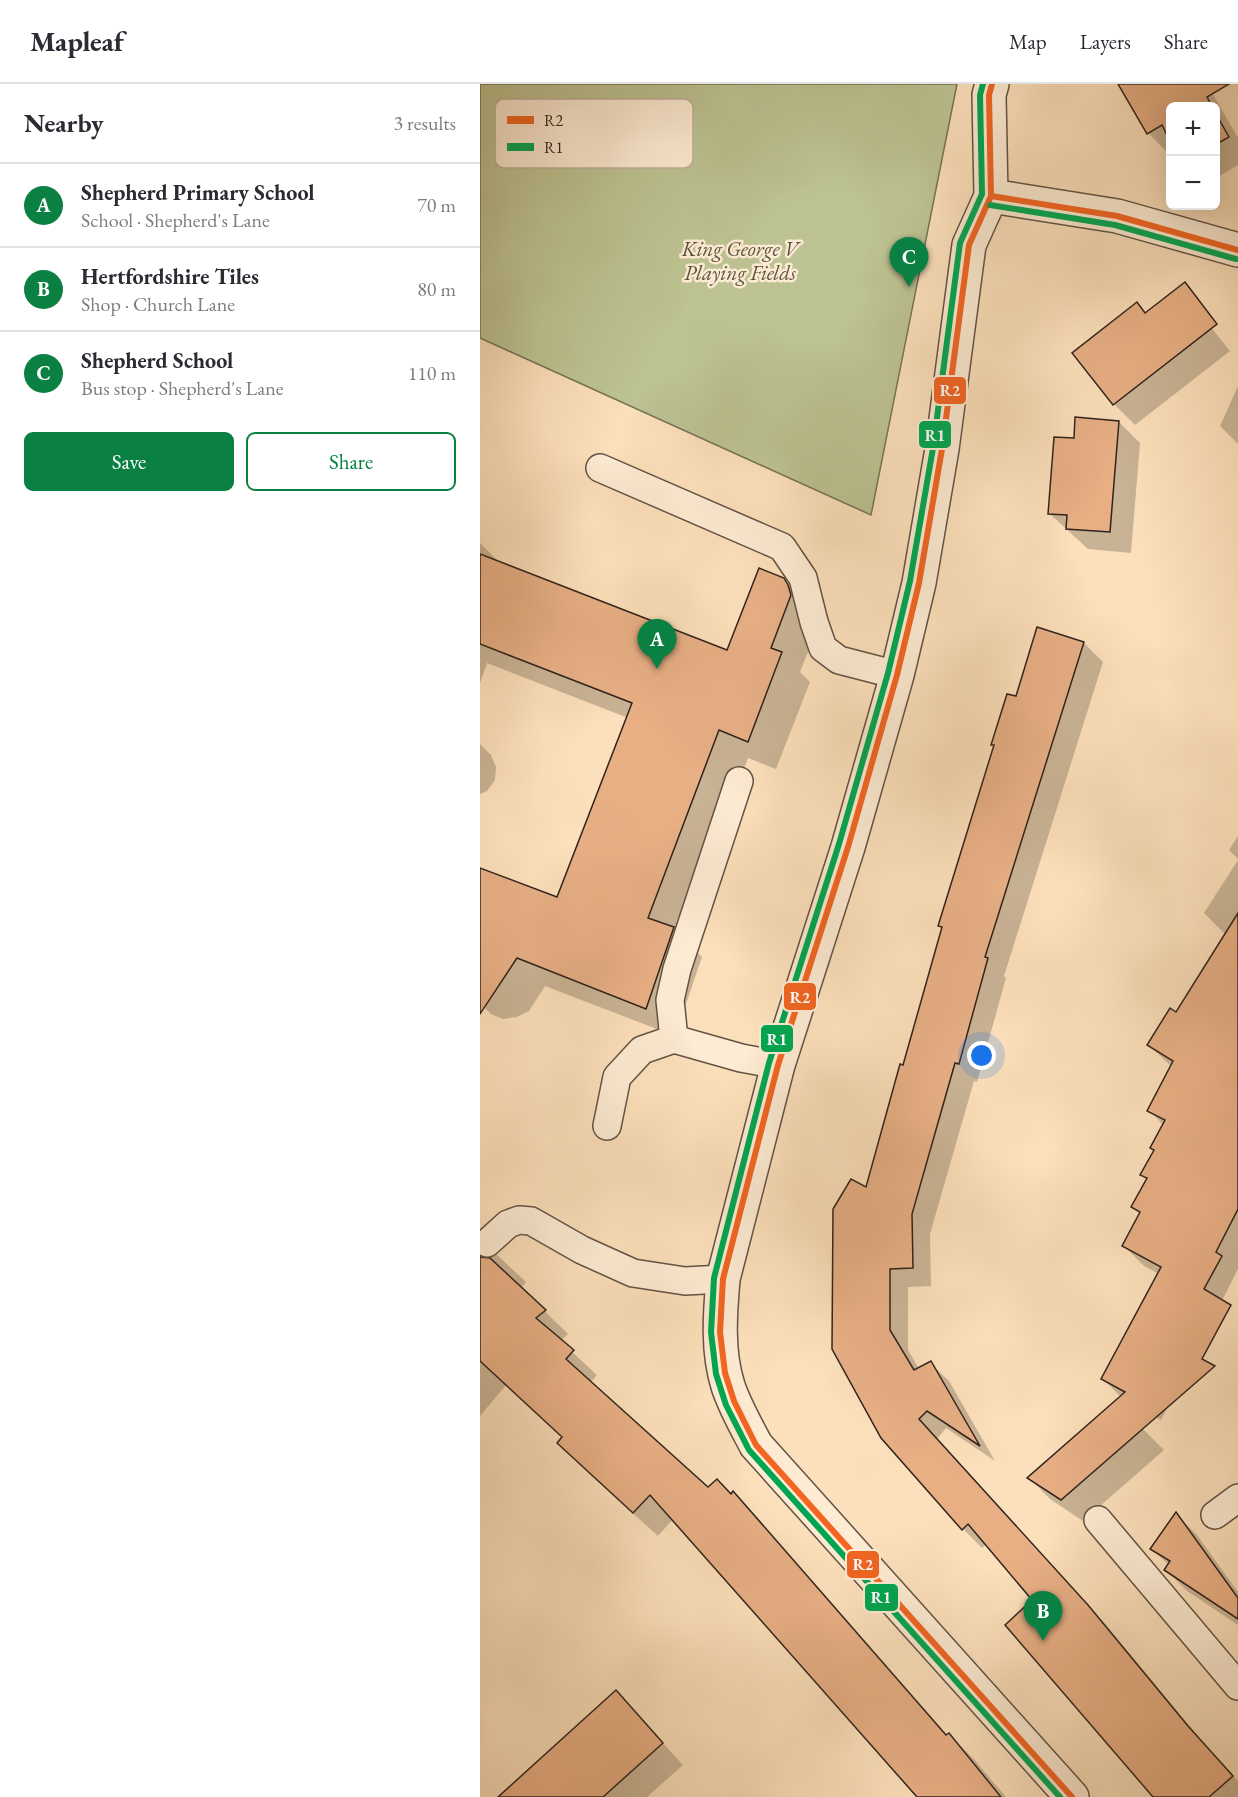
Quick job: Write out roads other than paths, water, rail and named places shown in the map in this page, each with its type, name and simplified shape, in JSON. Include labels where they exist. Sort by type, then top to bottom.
[{"type":"street","points":[[992,84],[989,95],[991,196],[969,245],[942,449],[919,582],[897,675],[848,847],[778,1065],[723,1279],[720,1314],[721,1347],[728,1384],[739,1414],[756,1445],[1072,1797]]},
{"type":"street","points":[[991,196],[1117,216],[1238,250]]},
{"type":"lane","points":[[600,468],[782,548],[803,578],[813,622],[823,648],[839,660],[897,675]]},
{"type":"lane","points":[[674,1039],[670,1000],[676,969],[739,781]]},
{"type":"lane","points":[[607,1126],[617,1077],[642,1050],[674,1039],[741,1058],[778,1065]]},
{"type":"lane","points":[[487,1243],[508,1224],[519,1220],[531,1221],[582,1250],[633,1273],[685,1281],[723,1279]]},
{"type":"lane","points":[[1215,1515],[1238,1498]]},
{"type":"lane","points":[[1098,1520],[1238,1686]]},
{"type":"place","name":"Shepherd School","points":[[909,287]]},
{"type":"place","name":"Shepherd Primary School","points":[[657,669]]},
{"type":"place","name":"Hertfordshire Tiles","points":[[1043,1641]]},
{"type":"park label","name":"King George V Playing Fields","points":[[740,261]]}]
